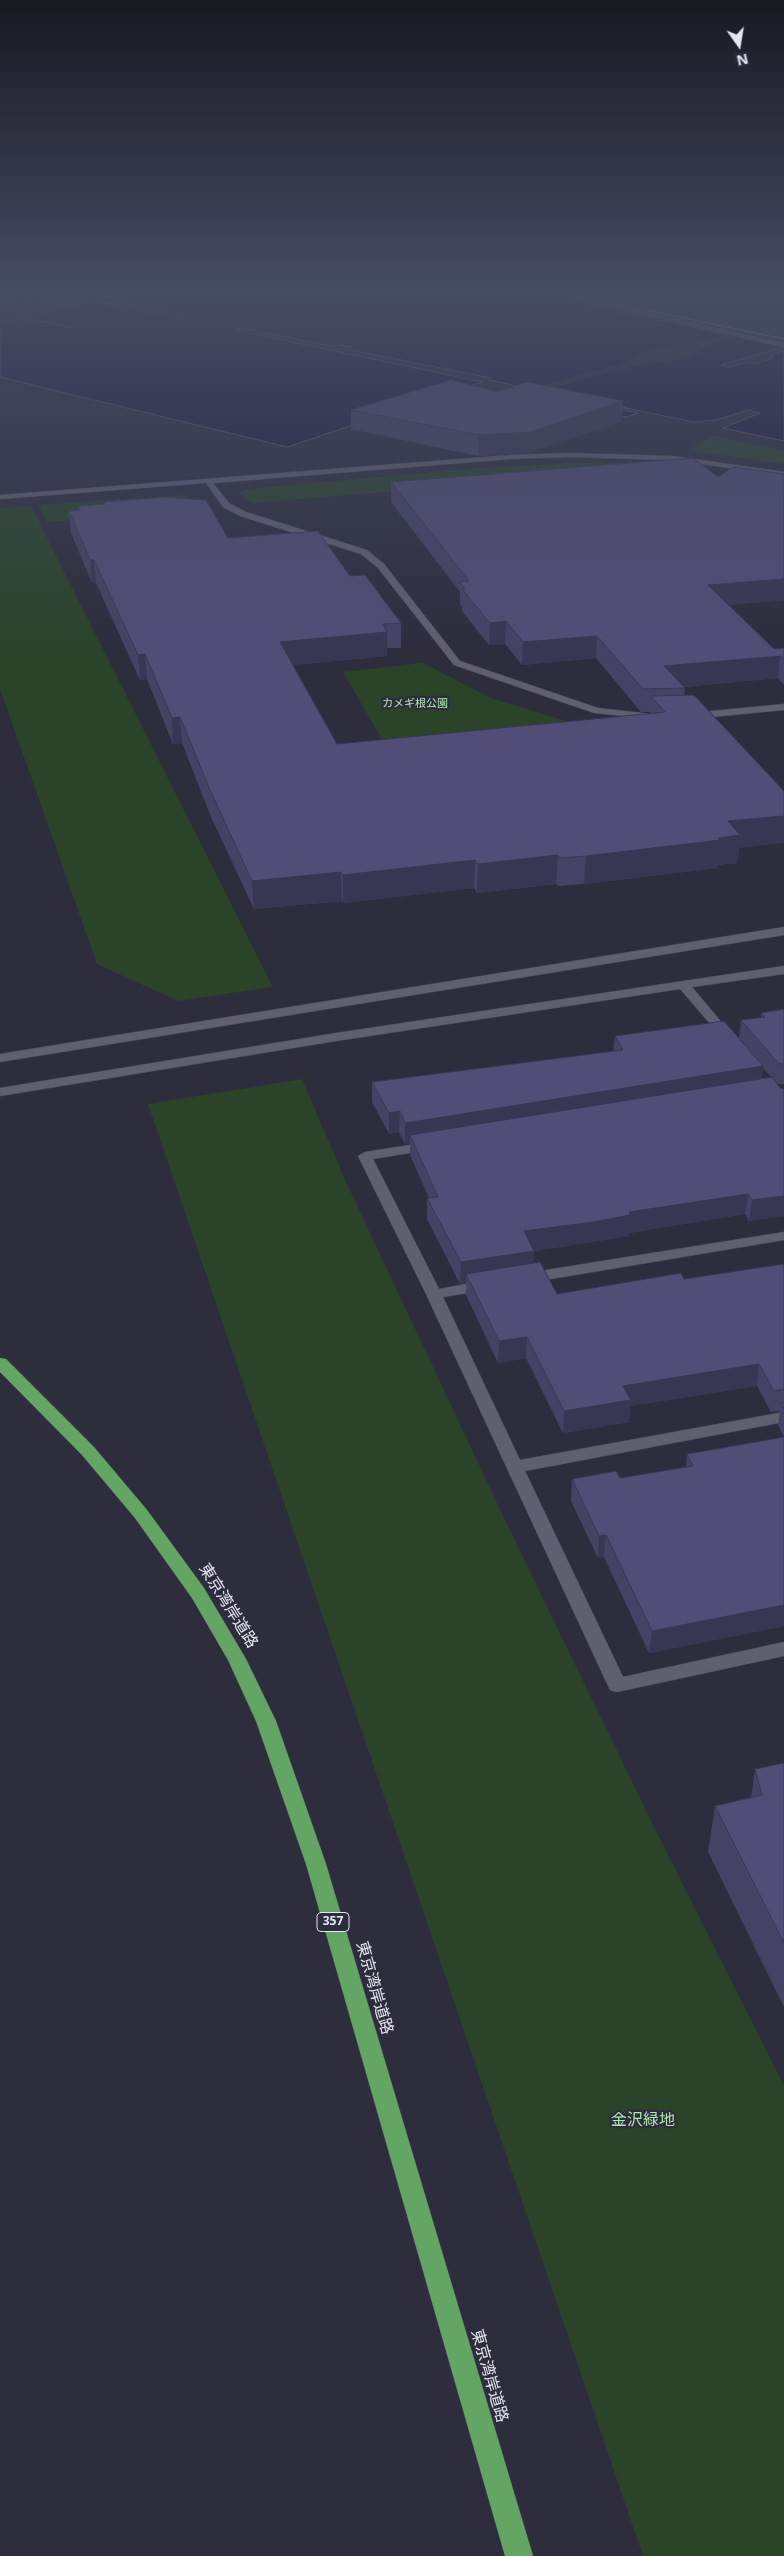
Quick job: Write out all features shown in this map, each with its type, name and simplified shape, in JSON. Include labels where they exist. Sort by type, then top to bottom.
[{"type":"highway","name":"東京湾岸道路","points":[[0,1363],[88,1451],[141,1514],[203,1601],[237,1659],[266,1721],[316,1864],[519,2556]]},
{"type":"street","points":[[0,497],[511,457],[598,454],[706,461],[784,474]]},
{"type":"street","points":[[208,481],[226,505],[243,514],[364,552],[381,566],[457,663],[597,711],[640,717],[657,716]]},
{"type":"street","points":[[683,716],[784,707]]},
{"type":"street","points":[[0,1058],[784,931]]},
{"type":"street","points":[[0,1092],[327,1039],[685,987],[784,970]]},
{"type":"street","points":[[685,987],[736,1046]]},
{"type":"street","points":[[443,1143],[365,1156],[434,1294],[617,1685],[784,1650]]},
{"type":"street","points":[[434,1294],[784,1236]]},
{"type":"street","points":[[515,1467],[784,1417]]},
{"type":"green space","points":[[714,436],[784,451],[784,464],[687,450]]},
{"type":"green space","points":[[596,462],[688,467],[253,503],[240,493],[248,489],[479,468]]},
{"type":"green space","points":[[183,495],[203,508],[47,522],[39,505]]},
{"type":"green space","points":[[31,506],[273,987],[178,1001],[97,964],[0,689],[0,508]]},
{"type":"green space","name":"カメギ根公園","points":[[423,663],[491,698],[589,728],[387,748],[343,672]]},
{"type":"green space","name":"金沢緑地","points":[[302,1079],[347,1184],[506,1522],[652,1823],[784,2086],[784,2556],[643,2556],[148,1104]]},
{"type":"shaded area","points":[[157,415],[382,415],[287,447]]},
{"type":"shaded area","points":[[661,415],[732,415],[716,420],[694,422]]},
{"type":"shaded area","points":[[754,415],[784,415],[784,441],[723,428]]},
{"type":"building","points":[[378,415],[581,415],[531,432],[479,435]]},
{"type":"building","points":[[693,458],[718,477],[733,467],[784,474],[784,579],[708,585],[774,649],[784,648],[784,659],[780,656],[664,666],[685,688],[643,689],[597,636],[523,642],[506,621],[490,623],[462,589],[465,589],[460,582],[469,581],[391,482]]},
{"type":"building","points":[[163,497],[206,500],[228,538],[318,531],[350,576],[365,575],[401,623],[383,624],[387,632],[280,642],[337,744],[665,712],[651,696],[694,695],[784,791],[784,816],[728,821],[740,835],[718,838],[720,840],[586,856],[560,858],[558,855],[478,864],[475,860],[343,875],[341,872],[252,881],[210,790],[180,717],[172,718],[145,654],[138,655],[94,560],[90,560],[69,511],[80,510],[78,506],[105,504],[104,502]]},
{"type":"building","points":[[784,1009],[784,1064],[779,1064],[741,1020],[765,1017],[761,1013]]},
{"type":"building","points":[[724,1021],[763,1066],[405,1123],[400,1111],[389,1113],[372,1082],[623,1050],[615,1036]]},
{"type":"building","points":[[772,1077],[780,1088],[784,1089],[784,1196],[752,1200],[748,1194],[629,1212],[630,1215],[594,1222],[524,1231],[534,1251],[461,1262],[427,1198],[438,1197],[410,1135]]},
{"type":"building","points":[[540,1262],[557,1294],[681,1273],[684,1279],[784,1264],[784,1389],[774,1391],[759,1364],[623,1386],[631,1400],[564,1411],[527,1337],[499,1341],[466,1274]]},
{"type":"building","points":[[784,1437],[784,1605],[652,1631],[606,1535],[599,1536],[572,1479],[616,1471],[620,1478],[693,1466],[687,1454]]},
{"type":"building","points":[[784,1763],[784,1943],[715,1806],[762,1795],[755,1769]]}]
